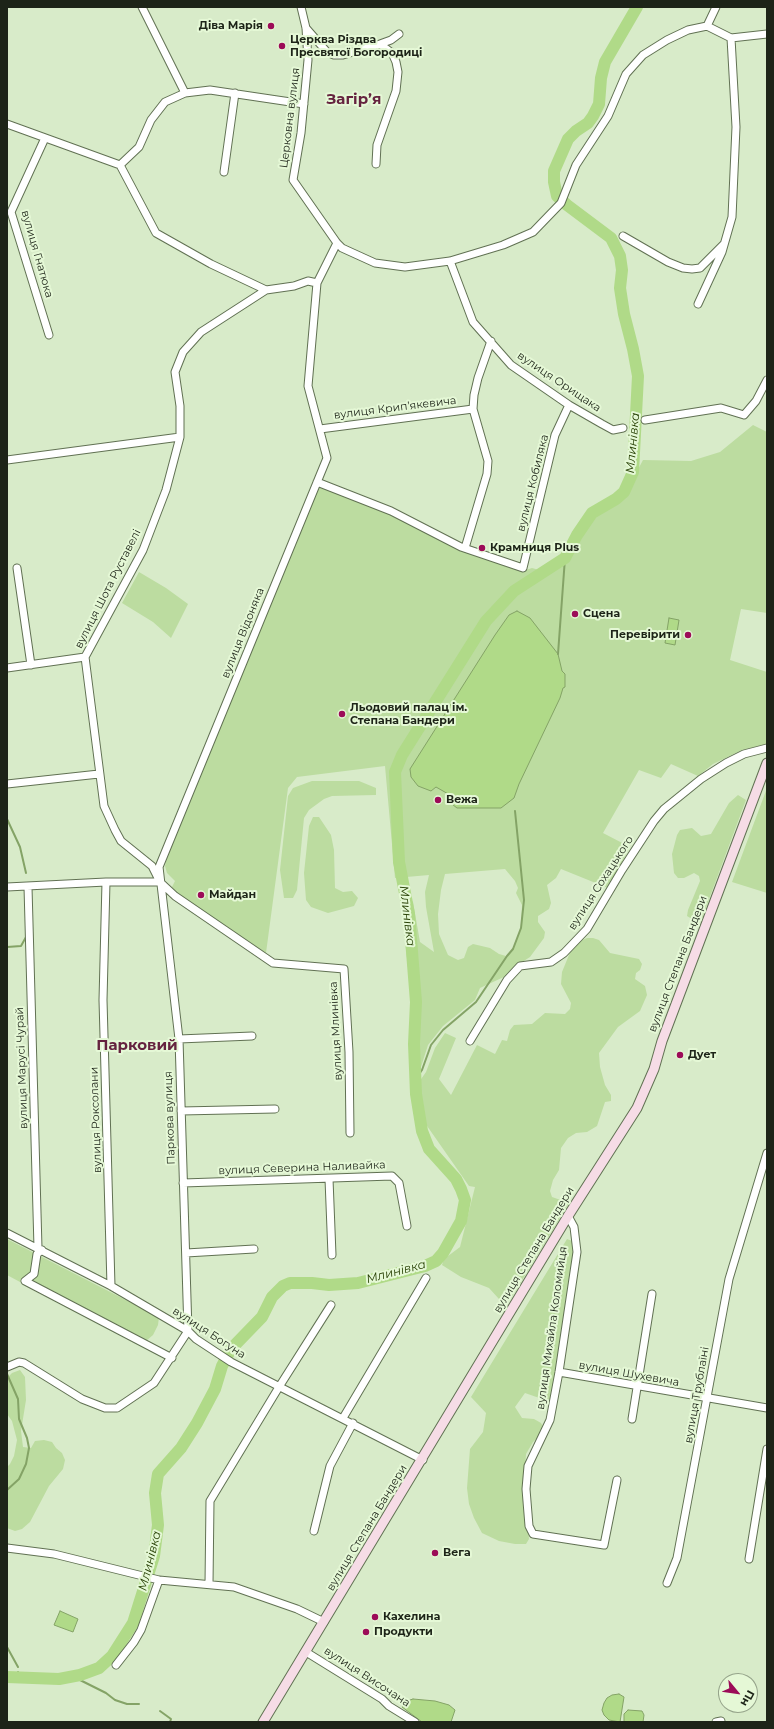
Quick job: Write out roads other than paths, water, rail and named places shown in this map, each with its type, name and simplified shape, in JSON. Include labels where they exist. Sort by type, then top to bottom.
[{"type":"main road","name":"вулиця Степана Бандери","points":[[263,1722],[350,1577],[423,1460],[568,1216],[637,1108],[654,1069],[662,1042],[767,763]]},
{"type":"street","points":[[142,7],[185,94]]},
{"type":"street","name":"Церковна вулиця","points":[[302,7],[306,28],[308,60],[304,104],[293,180],[337,243]]},
{"type":"street","points":[[707,26],[716,7]]},
{"type":"street","points":[[337,243],[342,248],[375,263],[406,267],[450,261],[503,246],[533,232],[561,203],[576,165],[608,116],[626,74],[642,55],[667,40],[688,30],[707,26],[731,38],[767,34]]},
{"type":"street","points":[[306,28],[327,52],[334,55],[347,54],[380,44],[391,40],[399,34]]},
{"type":"street","points":[[698,304],[725,242],[732,217],[736,127],[731,38]]},
{"type":"street","points":[[376,164],[377,145],[393,102],[398,72],[396,62],[392,54],[380,44]]},
{"type":"street","points":[[120,165],[138,147],[152,120],[165,102],[185,94],[210,90],[304,104]]},
{"type":"street","points":[[224,172],[235,93]]},
{"type":"street","points":[[7,124],[120,165],[156,233],[211,264],[266,290]]},
{"type":"street","name":"вулиця Гнатюка","points":[[45,138],[11,212],[49,335]]},
{"type":"street","points":[[622,236],[668,262],[683,268],[692,269],[700,268],[725,242]]},
{"type":"street","name":"вулиця Відоняка","points":[[160,882],[159,867],[166,848],[327,458],[308,386],[317,283],[337,243]]},
{"type":"street","name":"вулиця Орищака","points":[[450,261],[473,322],[511,364],[569,405],[612,430],[623,428]]},
{"type":"street","name":"вулиця Шота Руставелі","points":[[160,882],[152,866],[121,841],[104,806],[85,657],[143,550],[166,490],[180,437],[180,406],[174,372],[183,352],[201,332],[266,290],[294,286],[308,281],[317,283]]},
{"type":"street","points":[[317,482],[391,511],[465,548],[487,474],[488,461],[473,409],[474,395],[478,378],[491,341]]},
{"type":"street","points":[[645,420],[721,408],[744,415],[756,401],[767,380]]},
{"type":"street","name":"вулиця Кобиляка","points":[[465,548],[523,568],[555,435],[569,405]]},
{"type":"street","name":"вулиця Крипʼякевича","points":[[320,429],[473,409]]},
{"type":"street","points":[[7,460],[180,437]]},
{"type":"street","points":[[17,568],[31,665]]},
{"type":"street","points":[[7,668],[85,657]]},
{"type":"street","name":"вулиця Сохацького","points":[[470,1041],[507,980],[520,966],[551,962],[569,948],[587,929],[622,870],[654,821],[664,809],[701,779],[726,762],[744,754],[767,748]]},
{"type":"street","points":[[7,784],[99,774]]},
{"type":"street","points":[[7,888],[106,882],[160,882]]},
{"type":"street","name":"вулиця Роксолани","points":[[106,882],[103,1000],[111,1286]]},
{"type":"street","name":"Паркова вулиця","points":[[160,882],[179,1038],[188,1331]]},
{"type":"street","name":"вулиця Млинівка","points":[[160,882],[175,896],[273,963],[344,969],[349,1052],[350,1133]]},
{"type":"street","name":"вулиця Марусі Чурай","points":[[28,887],[40,1249]]},
{"type":"street","points":[[179,1038],[252,1036]]},
{"type":"street","points":[[181,1111],[275,1109]]},
{"type":"street","name":"вулиця Трублаїні","points":[[667,1583],[677,1558],[729,1279],[767,1152]]},
{"type":"street","name":"вулиця Северина Наливайка","points":[[183,1183],[392,1176],[399,1183],[407,1226]]},
{"type":"street","points":[[329,1179],[332,1255]]},
{"type":"street","name":"вулиця Михайла Коломийця","points":[[568,1216],[574,1227],[577,1252],[559,1372],[550,1420],[528,1466],[526,1489],[529,1526],[533,1534],[604,1545],[617,1480]]},
{"type":"street","name":"вулиця Богуна","points":[[7,1233],[111,1286],[188,1331],[196,1339],[220,1356],[423,1460]]},
{"type":"street","points":[[40,1249],[37,1254],[34,1274],[25,1282],[172,1358]]},
{"type":"street","points":[[186,1253],[254,1250]]},
{"type":"street","points":[[343,1418],[426,1278]]},
{"type":"street","points":[[632,1419],[652,1294]]},
{"type":"street","points":[[209,1584],[210,1501],[331,1305]]},
{"type":"street","points":[[8,1366],[18,1362],[24,1363],[82,1399],[111,1409],[117,1408],[154,1383],[172,1358],[188,1331]]},
{"type":"street","name":"вулиця Шухевича","points":[[559,1372],[638,1387],[767,1408]]},
{"type":"street","points":[[314,1531],[330,1466],[353,1423]]},
{"type":"street","points":[[749,1559],[767,1449]]},
{"type":"street","points":[[7,1548],[54,1554],[156,1579],[234,1587],[296,1609],[324,1622]]},
{"type":"street","points":[[116,1665],[134,1642],[141,1630],[156,1579]]},
{"type":"street","name":"вулиця Височана","points":[[306,1652],[378,1696],[389,1706],[415,1722]]},
{"type":"waterway","name":"Млинівка","points":[[7,1677],[59,1679],[80,1675],[99,1668],[112,1656],[133,1623],[154,1556],[158,1525],[155,1493],[158,1474],[181,1448],[197,1423],[215,1389],[222,1366],[231,1349],[262,1317],[272,1297],[283,1286],[290,1283],[329,1285],[358,1283],[425,1266],[436,1261],[443,1253],[461,1221],[465,1200],[456,1179],[429,1149],[422,1131],[416,1094],[414,1044],[416,1002],[409,914],[399,862],[395,772],[402,755],[486,621],[514,591],[565,558],[577,535],[592,513],[616,499],[624,492],[633,472],[638,376],[624,314],[620,288],[622,270],[620,256],[611,238],[557,196],[554,182],[554,171],[568,139],[576,131],[588,123],[593,116],[599,104],[601,78],[605,62],[637,7]]},
{"type":"waterway","points":[[558,654],[565,558]]},
{"type":"waterway","points":[[415,1080],[422,1070],[431,1045],[443,1030],[476,1002],[513,949],[521,928],[524,900],[515,811]]},
{"type":"waterway","points":[[7,819],[20,847],[26,873]]},
{"type":"waterway","points":[[7,947],[21,946],[26,937]]},
{"type":"waterway","points":[[7,1374],[18,1399],[19,1419],[27,1438],[29,1448],[26,1464],[19,1479],[7,1490]]},
{"type":"waterway","points":[[7,1647],[18,1667]]},
{"type":"waterway","name":"Млинівка","points":[[17,1678],[18,1672]]},
{"type":"waterway","points":[[72,1676],[106,1693],[115,1700],[127,1704],[139,1704]]},
{"type":"waterway","points":[[160,1711],[171,1719],[170,1722]]},
{"type":"place","name":"Діва Марія","points":[[271,26]]},
{"type":"place","name":"Церква Різдва Пресвятої Богородиці","points":[[282,46]]},
{"type":"place","name":"Крамниця Plus","points":[[482,548]]},
{"type":"place","name":"Сцена","points":[[575,614]]},
{"type":"place","name":"Перевірити","points":[[688,635]]},
{"type":"place","name":"Льодовий палац ім. Степана Бандери","points":[[342,714]]},
{"type":"place","name":"Вежа","points":[[438,800]]},
{"type":"place","name":"Майдан","points":[[201,895]]},
{"type":"place","name":"Дует","points":[[680,1055]]},
{"type":"place","name":"Вега","points":[[435,1553]]},
{"type":"place","name":"Кахелина","points":[[375,1617]]},
{"type":"place","name":"Продукти","points":[[366,1632]]},
{"type":"district","name":"Загір’я","points":[[354,100]]},
{"type":"district","name":"Парковий","points":[[137,1046]]}]
